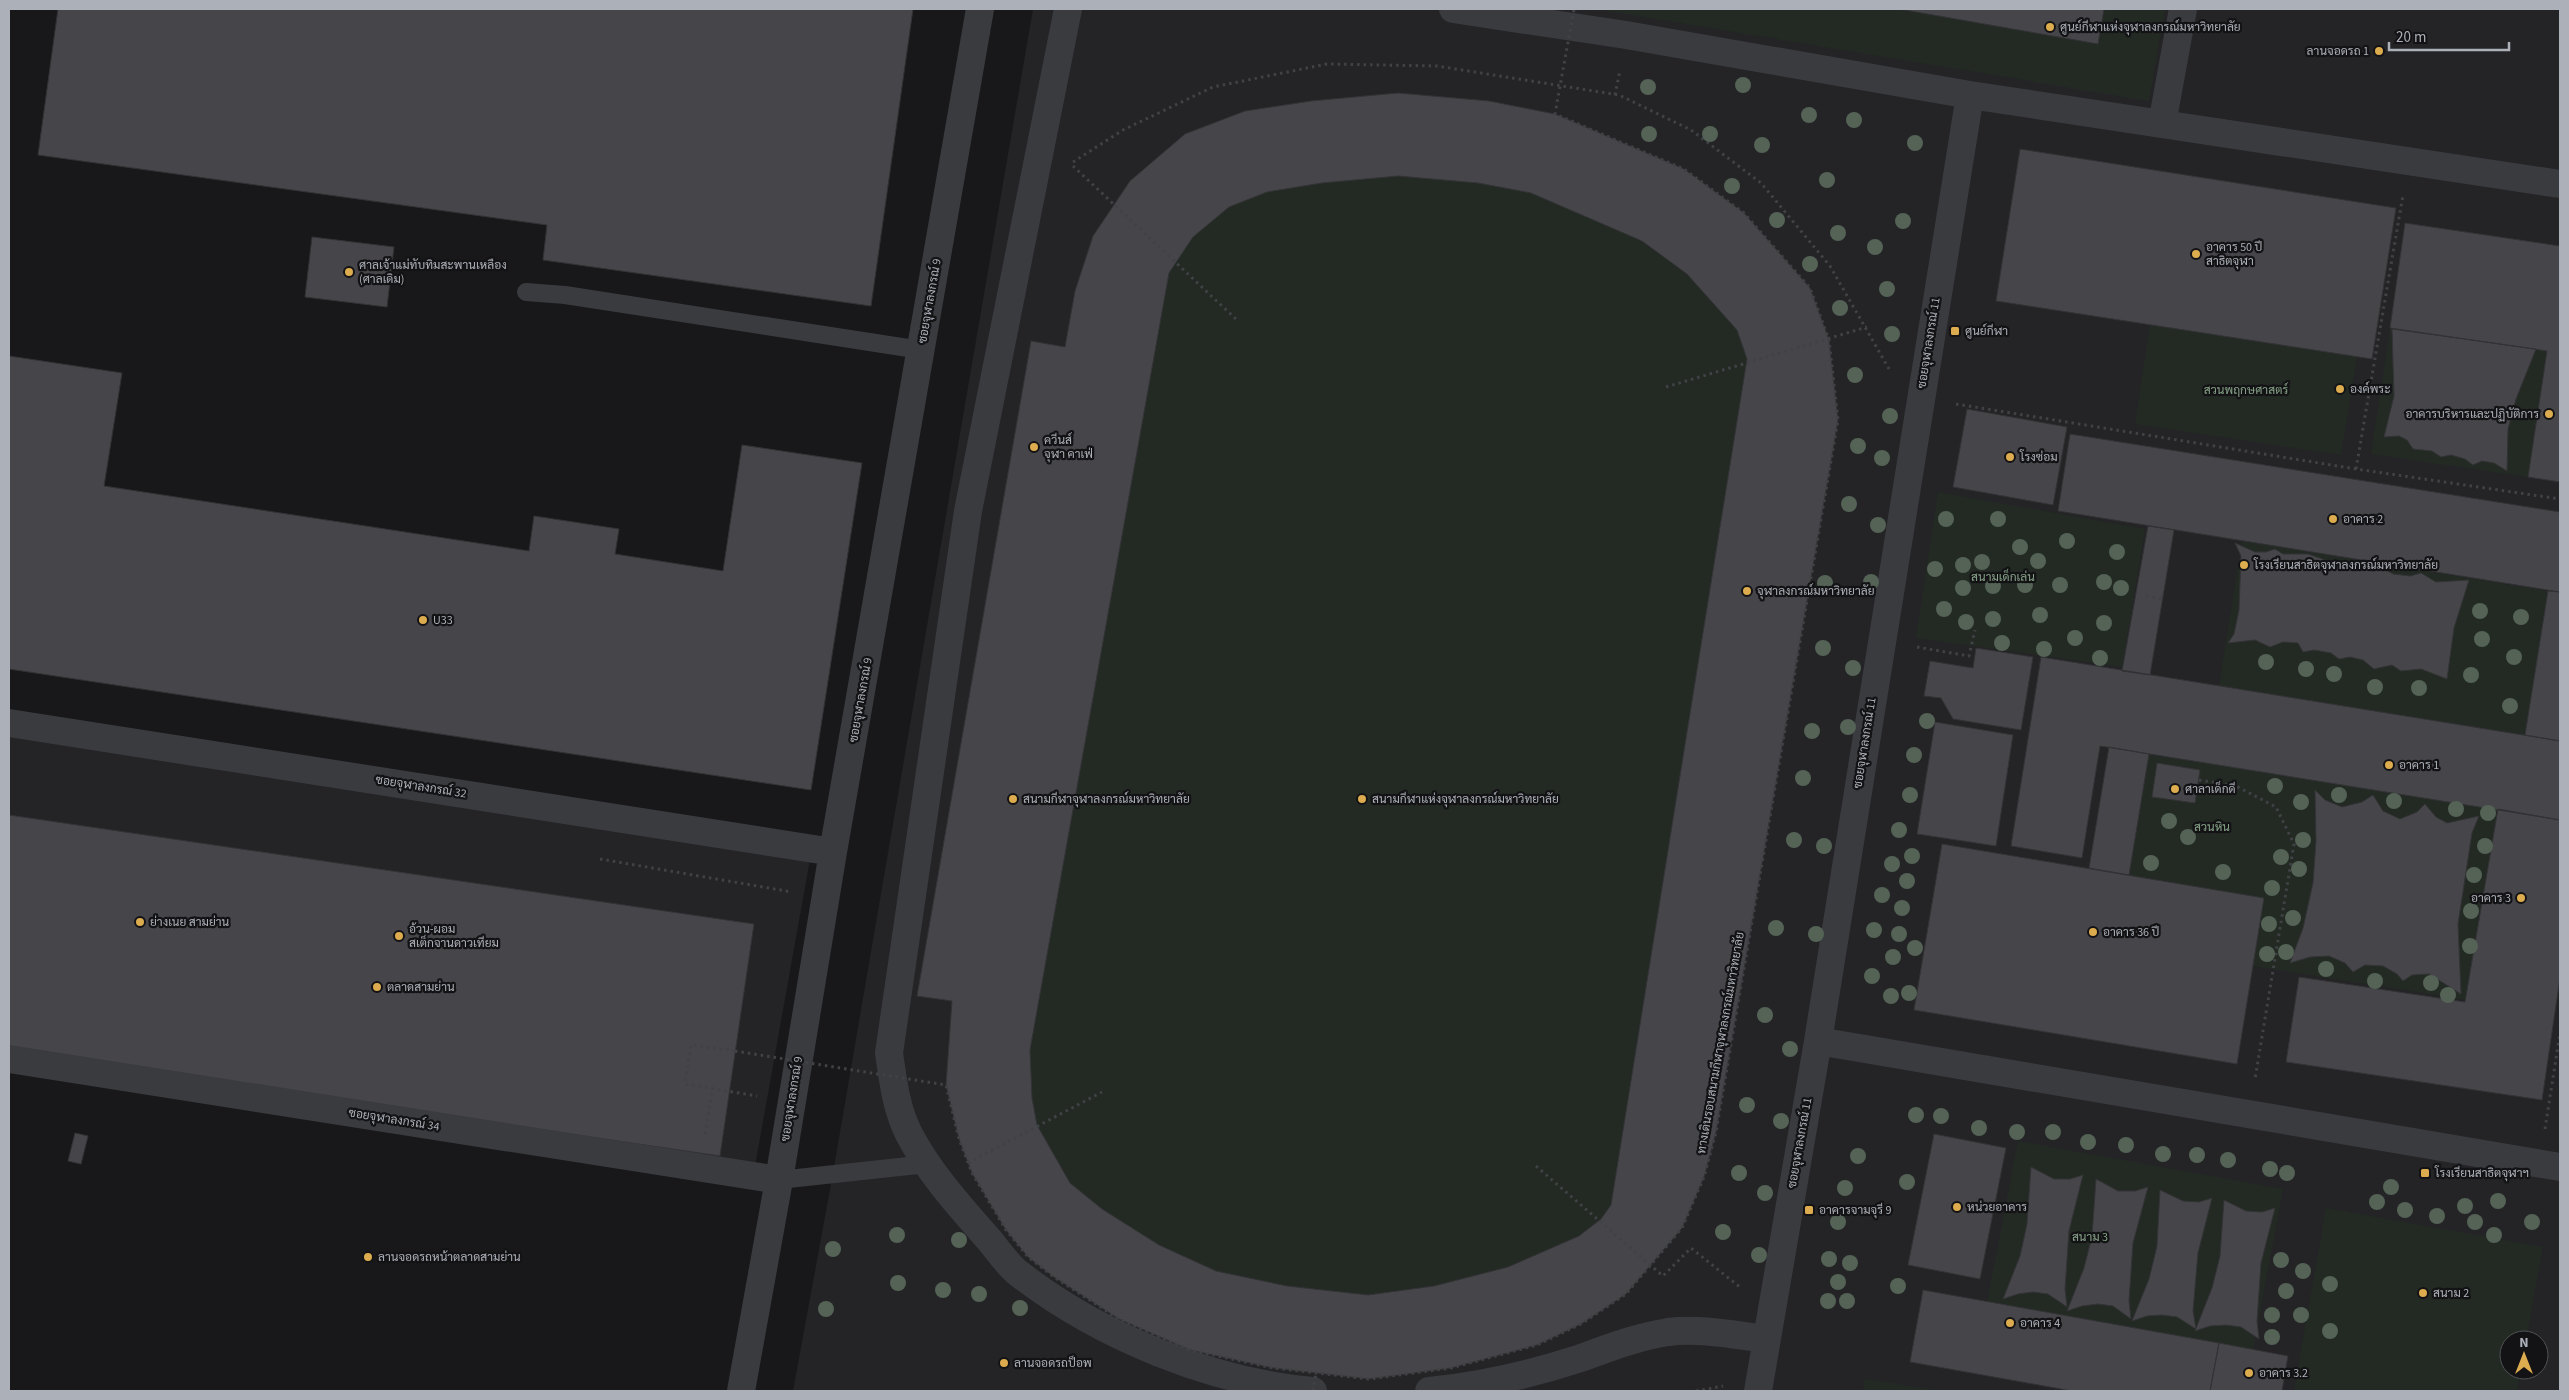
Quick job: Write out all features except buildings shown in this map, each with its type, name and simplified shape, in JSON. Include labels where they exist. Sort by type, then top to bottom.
[{"type":"street","name":"ซอยจุฬาลงกรณ์ 9","points":[[741,1391],[980,9]]},
{"type":"street","points":[[1068,9],[968,511],[889,1053],[896,1098],[908,1132],[933,1171],[1017,1272],[1083,1316],[1121,1336],[1192,1366],[1264,1384],[1314,1385]]},
{"type":"street","points":[[1453,9],[1626,34],[1970,95],[2560,184]]},
{"type":"street","points":[[2162,124],[2183,9]]},
{"type":"street","name":"ซอยจุฬาลงกรณ์ 11","points":[[1758,1391],[1818,1041],[1970,95]]},
{"type":"street","name":"ซอยจุฬาลงกรณ์ 32","points":[[9,723],[833,852]]},
{"type":"street","points":[[1818,1041],[2560,1167]]},
{"type":"street","name":"ซอยจุฬาลงกรณ์ 34","points":[[9,1059],[779,1180]]},
{"type":"street","points":[[1429,1391],[1518,1376],[1580,1358],[1629,1339],[1670,1332],[1711,1331],[1766,1338]]},
{"type":"lane","points":[[526,292],[574,296],[921,350]]},
{"type":"lane","points":[[779,1180],[933,1171]]},
{"type":"path","name":"ทางเดินรอบสนามกีฬาจุฬาลงกรณ์มหาวิทยาลัย","points":[[713,1088],[686,1084],[691,1045],[946,1085],[959,1139],[972,1173],[1006,1230],[1028,1257],[1054,1277],[1120,1319],[1190,1350],[1273,1368],[1314,1385],[1451,1368],[1537,1345],[1581,1324],[1626,1294],[1682,1228],[1704,1177],[1716,1132],[1838,420],[1828,340],[1810,288],[1744,213],[1684,169],[1555,114],[1574,9]]},
{"type":"path","points":[[1238,321],[1070,163],[1123,130],[1213,87],[1327,64],[1436,66],[1619,95],[1691,130],[1761,183],[1830,266],[1867,326],[1893,376]]},
{"type":"path","points":[[2356,469],[2404,187]]},
{"type":"path","points":[[1666,387],[1867,326]]},
{"type":"path","points":[[1950,403],[2356,469],[2560,499]]},
{"type":"path","points":[[2146,596],[2162,599]]},
{"type":"path","points":[[1911,646],[1969,656],[1975,630]]},
{"type":"path","points":[[2198,780],[2236,786],[2276,808],[2294,844],[2254,1081]]},
{"type":"path","points":[[600,859],[826,897]]},
{"type":"path","points":[[2543,1138],[2560,1033]]},
{"type":"path","points":[[700,1168],[713,1088],[729,1092]]},
{"type":"path","points":[[933,1171],[1102,1092]]},
{"type":"path","points":[[1536,1166],[1662,1276],[1691,1248],[1745,1291]]},
{"type":"path","points":[[1696,1391],[1726,1385]]},
{"type":"shaded area","name":"จุฬาลงกรณ์มหาวิทยาลัย","points":[[1033,9],[2560,9],[2560,1391],[793,1391],[833,1173]]},
{"type":"shaded area","name":"ตลาดสามย่าน","points":[[9,733],[811,854],[755,1166],[9,1054]]},
{"type":"green space","points":[[1596,9],[2165,9],[2149,101]]},
{"type":"green space","name":"สนามกีฬาแห่งจุฬาลงกรณ์มหาวิทยาลัย","points":[[1398,93],[1489,101],[1555,114],[1684,169],[1744,213],[1810,288],[1829,340],[1838,420],[1716,1132],[1704,1177],[1682,1228],[1626,1294],[1581,1324],[1537,1345],[1451,1368],[1369,1379],[1273,1368],[1190,1350],[1119,1319],[1054,1277],[1028,1257],[1006,1230],[952,1001],[917,996],[1031,341],[1065,347],[1075,291],[1093,236],[1130,181],[1185,134],[1245,111],[1311,101]]},
{"type":"green space","name":"สวนพฤกษศาสตร์","points":[[2150,325],[2357,356],[2341,455],[2135,424]]},
{"type":"green space","points":[[2390,328],[2547,351],[2528,477],[2371,454]]},
{"type":"green space","name":"สนามเด็กเล่น","points":[[1938,492],[2145,529],[2122,667],[1916,638]]},
{"type":"green space","points":[[2242,541],[2560,593],[2560,741],[2219,686]]},
{"type":"green space","name":"สวนหิน","points":[[2149,754],[2498,809],[2467,1000],[2253,966],[2264,898],[2129,875]]},
{"type":"green space","name":"สนาม 3","points":[[2018,1141],[2283,1189],[2253,1350],[1987,1302]]},
{"type":"green space","name":"สนาม 2","points":[[2326,1208],[2543,1247],[2528,1330],[2499,1330],[2499,1380],[2519,1380],[2517,1391],[2294,1391]]},
{"type":"green space","points":[[1865,1379],[1941,1391],[1863,1391]]},
{"type":"place","name":"ศูนย์กีฬาแห่งจุฬาลงกรณ์มหาวิทยาลัย","points":[[2050,27]]},
{"type":"place","name":"ลานจอดรถ 1","points":[[2379,51]]},
{"type":"place","name":"อาคาร 50 ปี สาธิตจุฬา","points":[[2196,254]]},
{"type":"place","name":"ศาลเจ้าแม่ทับทิมสะพานเหลือง (ศาลเดิม)","points":[[349,272]]},
{"type":"place","name":"ศูนย์กีฬา","points":[[1955,331]]},
{"type":"place","name":"องค์พระ","points":[[2340,389]]},
{"type":"place","name":"อาคารบริหารและปฏิบัติการ","points":[[2549,414]]},
{"type":"place","name":"ควีนส์ จุฬา คาเฟ่","points":[[1034,447]]},
{"type":"place","name":"โรงซ่อม","points":[[2010,457]]},
{"type":"place","name":"อาคาร 2","points":[[2333,519]]},
{"type":"place","name":"โรงเรียนสาธิตจุฬาลงกรณ์มหาวิทยาลัย","points":[[2244,565]]},
{"type":"place","name":"จุฬาลงกรณ์มหาวิทยาลัย","points":[[1747,591]]},
{"type":"place","name":"U33","points":[[423,620]]},
{"type":"place","name":"อาคาร 1","points":[[2389,765]]},
{"type":"place","name":"ศาลาเด็กดี","points":[[2175,789]]},
{"type":"place","name":"สนามกีฬาจุฬาลงกรณ์มหาวิทยาลัย","points":[[1013,799]]},
{"type":"place","name":"สนามกีฬาแห่งจุฬาลงกรณ์มหาวิทยาลัย","points":[[1362,799]]},
{"type":"place","name":"อาคาร 3","points":[[2521,898]]},
{"type":"place","name":"ย่างเนย สามย่าน","points":[[140,922]]},
{"type":"place","name":"อาคาร 36 ปี","points":[[2093,932]]},
{"type":"place","name":"อ้วน-ผอม สเต็กจานดาวเทียม","points":[[399,936]]},
{"type":"place","name":"ตลาดสามย่าน","points":[[377,987]]},
{"type":"place","name":"โรงเรียนสาธิตจุฬาฯ","points":[[2425,1173]]},
{"type":"place","name":"หน่วยอาคาร","points":[[1957,1207]]},
{"type":"place","name":"อาคารจามจุรี 9","points":[[1809,1210]]},
{"type":"place","name":"ลานจอดรถหน้าตลาดสามย่าน","points":[[368,1257]]},
{"type":"place","name":"สนาม 2","points":[[2423,1293]]},
{"type":"place","name":"อาคาร 4","points":[[2010,1323]]},
{"type":"place","name":"ลานจอดรถป็อพ","points":[[1004,1363]]},
{"type":"place","name":"อาคาร 3.2","points":[[2249,1373]]}]
